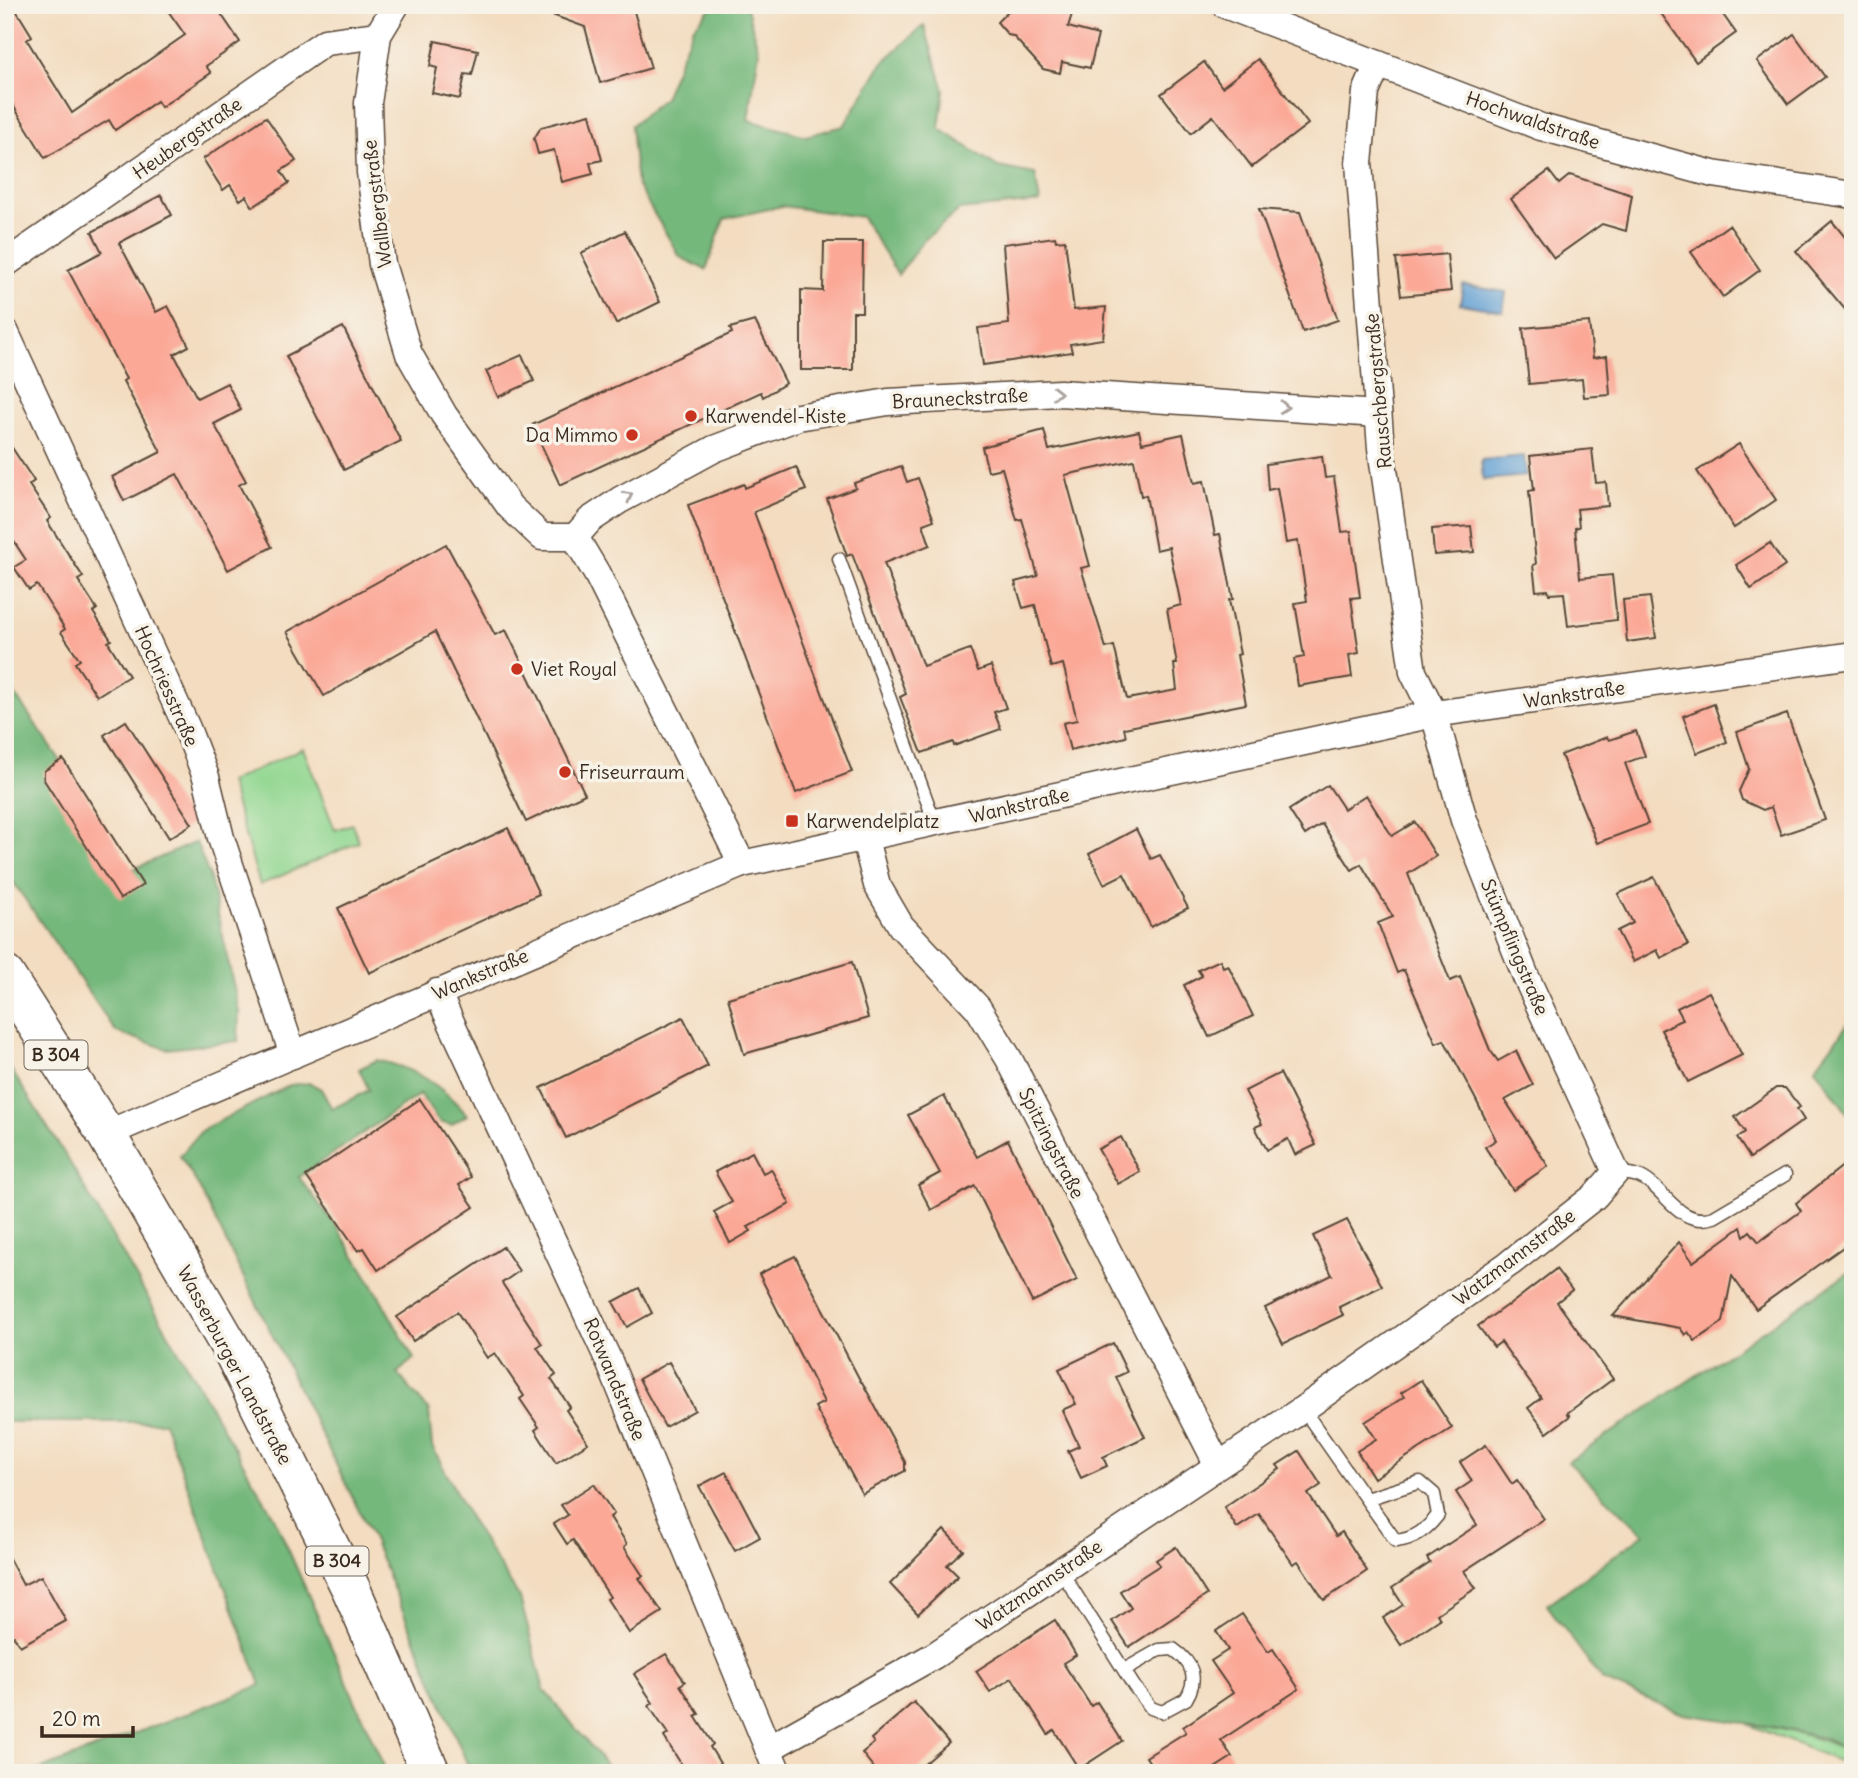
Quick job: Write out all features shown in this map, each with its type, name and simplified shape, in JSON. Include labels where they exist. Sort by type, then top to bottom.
[{"type":"main road","name":"Wasserburger Landstraße","points":[[5,975],[106,1134],[240,1366],[351,1589],[431,1773]]},
{"type":"street","name":"Wallbergstraße","points":[[396,5],[378,35],[368,103],[370,172],[382,264],[409,354],[444,415],[510,507],[542,537],[575,537]]},
{"type":"street","name":"Hochwaldstraße","points":[[1225,5],[1541,127],[1713,174],[1853,195]]},
{"type":"street","name":"Heubergstraße","points":[[5,264],[325,42],[378,35]]},
{"type":"street","name":"Rauschbergstraße","points":[[1378,64],[1366,92],[1359,163],[1375,345],[1378,414],[1413,672],[1434,714]]},
{"type":"street","name":"Hochriesstraße","points":[[5,331],[187,727],[206,777],[221,838],[293,1055]]},
{"type":"street","name":"Brauneckstraße","points":[[575,537],[590,520],[620,500],[714,449],[798,417],[888,402],[1060,393],[1378,414]]},
{"type":"street","points":[[575,537],[597,574],[742,864]]},
{"type":"street","name":"Wankstraße","points":[[106,1134],[742,864],[1434,714],[1853,655]]},
{"type":"street","name":"Stümpflingstraße","points":[[1434,714],[1464,820],[1526,977],[1616,1172]]},
{"type":"street","name":"Spitzingstraße","points":[[865,839],[877,885],[901,926],[978,1008],[1009,1059],[1217,1465]]},
{"type":"street","name":"Rotwandstraße","points":[[437,992],[608,1359],[773,1761]]},
{"type":"street","name":"Watzmannstraße","points":[[773,1761],[1303,1409],[1510,1263],[1595,1196],[1616,1172]]},
{"type":"lane","points":[[839,559],[935,823]]},
{"type":"lane","points":[[1616,1172],[1640,1176],[1680,1210],[1695,1219],[1704,1220],[1786,1175]]},
{"type":"lane","points":[[1303,1409],[1366,1499],[1396,1541],[1408,1539],[1427,1528],[1438,1515],[1434,1494],[1419,1482],[1366,1499]]},
{"type":"lane","points":[[1061,1571],[1124,1670],[1152,1709],[1162,1712],[1186,1699],[1194,1680],[1189,1664],[1172,1649],[1159,1650],[1124,1670]]},
{"type":"green space","points":[[713,5],[746,5],[759,52],[748,120],[806,136],[844,126],[883,62],[924,25],[944,90],[939,128],[998,167],[1035,174],[1040,202],[959,210],[922,242],[898,275],[862,217],[782,206],[724,219],[706,270],[680,257],[637,185],[631,126],[664,98],[693,28]]},
{"type":"green space","points":[[5,680],[58,757],[97,858],[131,870],[196,842],[210,878],[239,1011],[238,1041],[167,1049],[116,1032],[5,870]]},
{"type":"green space","points":[[303,748],[335,830],[352,824],[359,842],[260,885],[229,782]]},
{"type":"green space","points":[[1853,1017],[1853,1121],[1815,1068]]},
{"type":"green space","points":[[5,1060],[69,1161],[274,1517],[387,1773],[31,1773],[261,1685],[164,1422],[5,1422]]},
{"type":"green space","points":[[377,1060],[391,1063],[427,1079],[448,1095],[467,1115],[451,1125],[439,1122],[420,1094],[299,1177],[339,1230],[414,1359],[397,1373],[429,1411],[432,1446],[471,1521],[520,1598],[544,1690],[608,1767],[608,1773],[471,1773],[371,1535],[198,1185],[180,1156],[202,1130],[290,1085],[310,1083],[321,1089],[332,1109],[369,1090],[359,1069]]},
{"type":"green space","points":[[1853,1270],[1853,1753],[1823,1738],[1780,1728],[1683,1714],[1602,1680],[1547,1605],[1644,1534],[1568,1462]]},
{"type":"green space","points":[[1747,1724],[1801,1734],[1840,1747],[1853,1753],[1853,1767]]},
{"type":"water","points":[[1463,285],[1506,292],[1503,311],[1460,304]]},
{"type":"water","points":[[1524,456],[1526,476],[1483,480],[1481,460]]},
{"type":"building","points":[[5,5],[13,5],[32,36],[27,40],[72,113],[185,35],[164,5],[215,5],[240,42],[206,66],[211,73],[161,107],[157,101],[115,130],[109,120],[45,158],[5,92]]},
{"type":"building","points":[[533,5],[632,5],[651,68],[600,83],[585,27],[533,8]]},
{"type":"building","points":[[1014,5],[1051,5],[1055,10],[1072,14],[1068,27],[1098,35],[1090,68],[1062,62],[1060,73],[1043,69],[997,22]]},
{"type":"building","points":[[1655,5],[1716,5],[1736,33],[1696,62]]},
{"type":"building","points":[[1794,34],[1825,77],[1788,104],[1757,61]]},
{"type":"building","points":[[435,41],[478,50],[472,75],[465,74],[460,99],[432,93],[437,68],[430,66]]},
{"type":"building","points":[[1258,59],[1308,124],[1252,167],[1213,116],[1191,133],[1161,94],[1204,62],[1222,87]]},
{"type":"building","points":[[590,114],[602,160],[590,163],[593,174],[562,182],[554,150],[538,154],[534,139],[541,127]]},
{"type":"building","points":[[266,117],[296,161],[281,171],[289,183],[253,207],[246,196],[240,200],[230,185],[223,190],[203,159]]},
{"type":"building","points":[[1549,171],[1559,184],[1570,175],[1632,195],[1626,231],[1602,224],[1554,258],[1511,199]]},
{"type":"building","points":[[161,195],[172,215],[119,243],[156,312],[168,306],[189,346],[174,354],[197,398],[227,383],[241,410],[214,424],[246,481],[239,485],[272,547],[228,570],[177,474],[124,501],[112,477],[161,452],[68,270],[102,252],[92,232]]},
{"type":"building","points":[[1259,209],[1300,212],[1338,320],[1303,332]]},
{"type":"building","points":[[1832,221],[1853,247],[1853,319],[1796,251]]},
{"type":"building","points":[[1729,225],[1760,270],[1723,297],[1691,252]]},
{"type":"building","points":[[625,231],[660,302],[616,324],[581,253]]},
{"type":"building","points":[[1055,237],[1056,241],[1065,240],[1074,310],[1106,307],[1103,339],[1070,344],[1072,352],[983,365],[978,328],[1009,324],[1003,244]]},
{"type":"building","points":[[824,242],[863,242],[862,312],[853,312],[853,370],[801,370],[801,290],[823,291]]},
{"type":"building","points":[[1447,254],[1451,291],[1401,296],[1396,259]]},
{"type":"building","points":[[755,321],[786,383],[763,397],[761,392],[560,485],[532,425],[732,333],[730,328]]},
{"type":"building","points":[[1589,322],[1593,358],[1607,356],[1610,395],[1584,397],[1582,379],[1529,384],[1523,328]]},
{"type":"building","points":[[343,327],[401,441],[344,470],[286,356]]},
{"type":"building","points":[[522,355],[534,381],[498,397],[486,371]]},
{"type":"building","points":[[1044,430],[1049,450],[1139,431],[1142,443],[1183,434],[1194,483],[1204,481],[1215,535],[1220,534],[1233,599],[1229,600],[1240,654],[1237,655],[1246,704],[1124,728],[1126,737],[1070,750],[1063,723],[1077,720],[1063,664],[1051,667],[1035,605],[1023,608],[1015,582],[1038,576],[1022,519],[1017,520],[1002,468],[988,471],[982,447]],"holes":[[[1134,460],[1141,496],[1146,495],[1156,550],[1169,547],[1181,605],[1167,609],[1177,664],[1174,664],[1177,690],[1127,699],[1114,646],[1106,648],[1081,568],[1090,566],[1065,475]]]},
{"type":"building","points":[[5,437],[34,481],[29,485],[51,518],[47,521],[83,577],[78,580],[97,609],[93,612],[129,676],[97,696],[75,663],[80,660],[61,632],[65,629],[37,585],[29,590],[14,567],[26,560],[5,528]]},
{"type":"building","points":[[1739,444],[1776,500],[1734,528],[1697,471]]},
{"type":"building","points":[[1592,449],[1596,483],[1606,482],[1608,506],[1577,509],[1579,527],[1575,528],[1580,578],[1612,575],[1617,620],[1568,626],[1564,593],[1536,591],[1529,491],[1534,490],[1530,456]]},
{"type":"building","points":[[1322,456],[1325,478],[1334,477],[1342,532],[1351,531],[1360,597],[1351,598],[1359,653],[1349,655],[1352,677],[1298,686],[1294,659],[1304,657],[1295,603],[1307,601],[1298,541],[1286,543],[1277,488],[1268,490],[1266,464]]},
{"type":"building","points":[[901,466],[907,482],[918,478],[934,520],[923,524],[930,545],[884,563],[923,666],[970,649],[978,671],[991,666],[1006,708],[994,712],[1001,729],[954,746],[953,742],[922,753],[900,697],[906,694],[852,554],[847,556],[827,499],[856,488],[854,483]]},
{"type":"building","points":[[796,467],[806,490],[754,512],[852,772],[796,793],[688,505],[744,484],[745,488]]},
{"type":"building","points":[[1471,526],[1474,552],[1434,555],[1432,529]]},
{"type":"building","points":[[1770,543],[1785,566],[1751,589],[1736,565]]},
{"type":"building","points":[[446,544],[495,635],[506,630],[585,794],[526,822],[435,632],[324,696],[287,632]]},
{"type":"building","points":[[1650,597],[1656,638],[1627,642],[1623,600]]},
{"type":"building","points":[[1714,704],[1727,742],[1697,753],[1683,716]]},
{"type":"building","points":[[1787,714],[1825,820],[1781,835],[1771,807],[1763,810],[1742,800],[1739,791],[1749,769],[1737,732]]},
{"type":"building","points":[[126,721],[192,824],[169,838],[104,735]]},
{"type":"building","points":[[1636,731],[1645,756],[1625,763],[1648,824],[1597,843],[1561,755],[1607,737],[1609,740]]},
{"type":"building","points":[[63,759],[143,885],[120,899],[44,780],[44,771]]},
{"type":"building","points":[[1328,785],[1344,809],[1366,795],[1392,836],[1415,822],[1436,856],[1408,874],[1450,981],[1460,977],[1490,1050],[1498,1061],[1516,1051],[1533,1085],[1505,1100],[1548,1166],[1513,1190],[1485,1147],[1496,1140],[1444,1040],[1436,1043],[1404,970],[1397,973],[1378,923],[1393,917],[1361,864],[1352,870],[1322,824],[1305,835],[1289,810]]},
{"type":"building","points":[[508,828],[539,894],[369,973],[338,908]]},
{"type":"building","points":[[1136,829],[1151,859],[1160,855],[1188,908],[1151,927],[1124,874],[1104,884],[1089,854]]},
{"type":"building","points":[[1654,877],[1688,945],[1661,958],[1657,950],[1633,962],[1617,931],[1633,923],[1618,894]]},
{"type":"building","points":[[1220,960],[1223,967],[1228,965],[1253,1016],[1209,1037],[1184,985],[1202,976],[1198,970]]},
{"type":"building","points":[[852,962],[868,1018],[744,1054],[728,998]]},
{"type":"building","points":[[1709,992],[1742,1055],[1688,1082],[1661,1030],[1683,1019],[1677,1008]]},
{"type":"building","points":[[683,1017],[708,1066],[566,1138],[541,1088]]},
{"type":"building","points":[[1280,1073],[1316,1145],[1295,1155],[1288,1139],[1267,1150],[1255,1127],[1262,1124],[1245,1091]]},
{"type":"building","points":[[1776,1088],[1785,1088],[1800,1107],[1797,1109],[1804,1120],[1750,1158],[1737,1138],[1745,1132],[1735,1117]]},
{"type":"building","points":[[944,1096],[977,1157],[1008,1140],[1077,1280],[1032,1302],[975,1186],[931,1210],[918,1185],[940,1173],[908,1115]]},
{"type":"building","points":[[420,1099],[471,1177],[459,1185],[474,1207],[378,1270],[364,1248],[358,1251],[306,1176]]},
{"type":"building","points":[[1121,1137],[1140,1172],[1118,1184],[1098,1149]]},
{"type":"building","points":[[752,1152],[763,1173],[771,1169],[790,1204],[748,1227],[751,1231],[730,1243],[714,1212],[732,1202],[715,1172]]},
{"type":"building","points":[[1844,1165],[1853,1177],[1853,1240],[1756,1309],[1732,1276],[1723,1322],[1695,1341],[1688,1332],[1685,1335],[1680,1328],[1613,1316],[1679,1242],[1693,1262],[1741,1227],[1744,1236],[1750,1231],[1759,1242],[1801,1211],[1796,1203]]},
{"type":"building","points":[[1347,1220],[1382,1286],[1339,1307],[1343,1315],[1283,1344],[1265,1308],[1332,1275],[1313,1236]]},
{"type":"building","points":[[503,1247],[519,1271],[502,1283],[542,1344],[537,1347],[556,1375],[551,1379],[570,1407],[566,1410],[588,1443],[556,1463],[535,1430],[539,1427],[520,1399],[524,1396],[495,1353],[487,1358],[457,1312],[413,1341],[397,1317]]},
{"type":"building","points":[[795,1256],[905,1462],[905,1471],[862,1494],[815,1407],[824,1402],[759,1274]]},
{"type":"building","points":[[1556,1269],[1572,1290],[1557,1302],[1613,1379],[1567,1413],[1570,1416],[1547,1433],[1528,1408],[1541,1398],[1501,1342],[1494,1347],[1478,1326]]},
{"type":"building","points":[[639,1288],[652,1313],[627,1327],[613,1302]]},
{"type":"building","points":[[1113,1343],[1127,1372],[1116,1377],[1145,1437],[1103,1457],[1107,1466],[1081,1478],[1068,1451],[1079,1446],[1062,1410],[1076,1404],[1059,1369]]},
{"type":"building","points":[[669,1362],[695,1410],[665,1427],[639,1379]]},
{"type":"building","points":[[1421,1380],[1452,1428],[1374,1478],[1357,1451],[1376,1439],[1365,1422],[1404,1397],[1401,1393]]},
{"type":"building","points":[[1486,1445],[1512,1484],[1517,1480],[1544,1519],[1464,1571],[1476,1588],[1437,1614],[1440,1619],[1401,1645],[1383,1618],[1403,1605],[1392,1588],[1430,1563],[1427,1558],[1477,1525],[1456,1492],[1472,1481],[1460,1462]]},
{"type":"building","points":[[1299,1451],[1321,1485],[1308,1494],[1336,1536],[1342,1532],[1367,1571],[1324,1600],[1298,1561],[1293,1564],[1259,1514],[1237,1528],[1224,1507],[1280,1469],[1277,1465]]},
{"type":"building","points":[[726,1472],[760,1537],[735,1551],[699,1486]]},
{"type":"building","points":[[594,1484],[614,1514],[610,1517],[627,1544],[624,1547],[643,1576],[639,1578],[662,1612],[629,1633],[607,1599],[610,1597],[573,1540],[567,1544],[554,1524],[568,1515],[561,1505]]},
{"type":"building","points":[[944,1530],[963,1550],[947,1565],[958,1576],[918,1614],[890,1584]]},
{"type":"building","points":[[1176,1547],[1207,1595],[1129,1647],[1112,1621],[1131,1608],[1120,1591],[1160,1565],[1156,1560]]},
{"type":"building","points":[[5,1551],[23,1585],[41,1576],[66,1621],[20,1646],[14,1636],[5,1641]]},
{"type":"building","points":[[1242,1614],[1268,1652],[1273,1649],[1299,1689],[1221,1740],[1232,1757],[1207,1773],[1157,1773],[1146,1757],[1186,1732],[1183,1727],[1233,1693],[1211,1661],[1228,1650],[1216,1631]]},
{"type":"building","points":[[1055,1620],[1076,1655],[1063,1663],[1091,1706],[1097,1702],[1122,1741],[1079,1769],[1054,1730],[1048,1734],[1012,1678],[990,1692],[976,1671]]},
{"type":"building","points":[[666,1654],[685,1682],[680,1685],[699,1714],[695,1716],[713,1744],[710,1747],[726,1773],[687,1773],[664,1737],[668,1734],[649,1706],[653,1703],[634,1674]]},
{"type":"building","points":[[914,1702],[949,1743],[914,1773],[878,1773],[862,1753],[874,1743],[871,1739]]},
{"type":"place","name":"Karwendel-Kiste","points":[[691,416]]},
{"type":"place","name":"Da Mimmo","points":[[632,435]]},
{"type":"place","name":"Viet Royal","points":[[517,669]]},
{"type":"place","name":"Friseurraum","points":[[565,772]]},
{"type":"place","name":"Karwendelplatz","points":[[792,821]]}]
